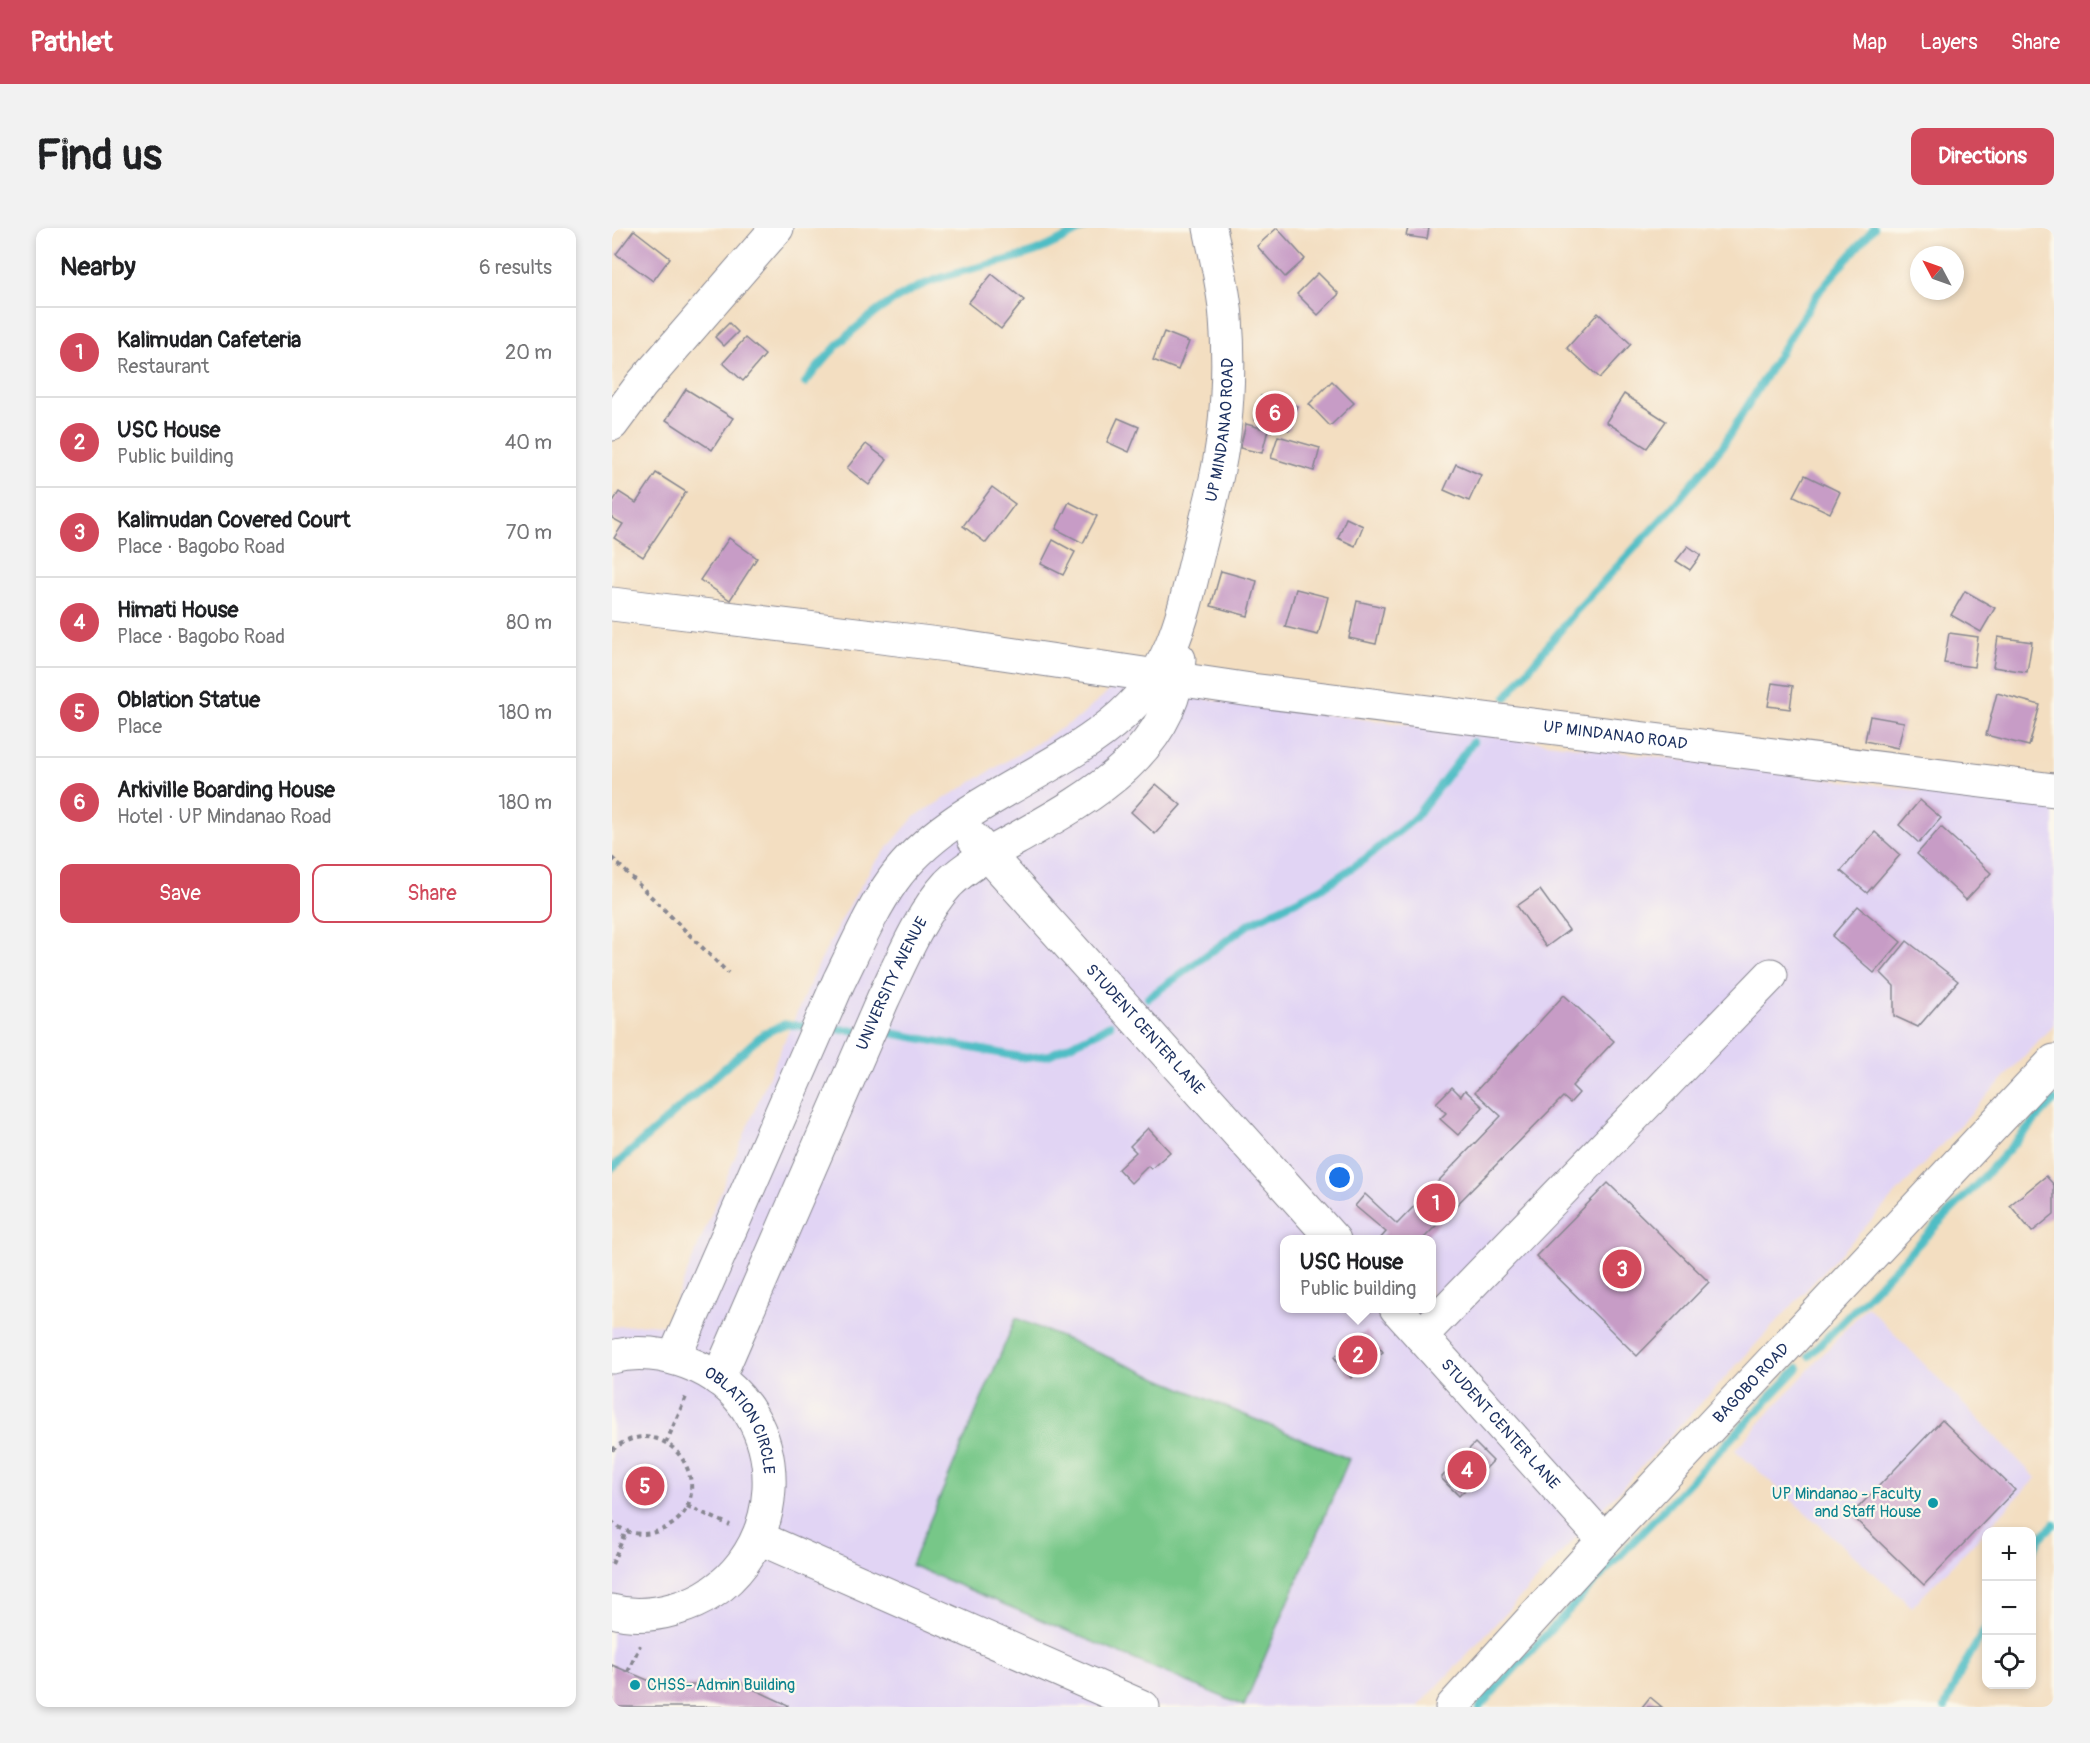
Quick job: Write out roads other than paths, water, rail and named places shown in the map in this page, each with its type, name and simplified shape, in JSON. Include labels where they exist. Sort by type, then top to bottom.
[{"type":"street","points":[[612,424],[641,386],[777,228]]},
{"type":"street","name":"UP MINDANAO ROAD","points":[[1210,228],[1226,317],[1227,379],[1224,432],[1217,476],[1167,677],[1251,690],[2054,790]]},
{"type":"street","points":[[612,604],[954,646],[1167,677]]},
{"type":"street","points":[[612,1357],[646,1353],[697,1368],[839,981],[866,926],[894,880],[936,837],[1094,737],[1145,692],[1167,677]]},
{"type":"street","name":"UNIVERSITY AVENUE","points":[[697,1368],[909,946],[931,907],[947,885],[964,870],[1056,816],[1119,774],[1139,753],[1167,712],[1167,677]]},
{"type":"street","name":"STUDENT CENTER LANE","points":[[958,821],[1330,1235]]},
{"type":"street","points":[[1421,1336],[1771,975]]},
{"type":"street","name":"BAGOBO ROAD","points":[[1452,1707],[1604,1540],[2054,1061]]},
{"type":"street","name":"STUDENT CENTER LANE","points":[[1400,1313],[1604,1540]]},
{"type":"street","name":"OBLATION CIRCLE","points":[[612,1611],[625,1614],[658,1614],[689,1605],[718,1589],[741,1566],[759,1538],[768,1510],[771,1480],[767,1451],[756,1424],[740,1400],[697,1368]]},
{"type":"street","points":[[759,1538],[1143,1707]]},
{"type":"waterway","points":[[805,383],[827,356],[852,332],[879,310],[908,292],[938,279],[1034,252],[1084,228]]},
{"type":"waterway","points":[[1506,697],[1576,611],[1670,510],[1722,447],[1821,289],[1874,228]]},
{"type":"waterway","points":[[1148,998],[1249,924],[1322,888],[1365,859],[1414,819],[1473,742]]},
{"type":"waterway","points":[[612,1168],[763,1034],[785,1024],[803,1026]]},
{"type":"waterway","points":[[891,1033],[1026,1058],[1049,1055],[1110,1025]]},
{"type":"waterway","points":[[835,1029],[858,1031]]},
{"type":"waterway","points":[[1809,1356],[1980,1181],[2054,1100]]},
{"type":"waterway","points":[[1479,1707],[1798,1368]]},
{"type":"waterway","points":[[2036,1546],[2054,1524]]},
{"type":"waterway","points":[[1945,1707],[1963,1667],[1982,1634]]},
{"type":"place","name":"Arkiville Boarding House","points":[[1275,413]]},
{"type":"place","name":"Kalimudan Cafeteria","points":[[1436,1203]]},
{"type":"place","name":"Kalimudan Covered Court","points":[[1622,1269]]},
{"type":"place","name":"USC House","points":[[1358,1355]]},
{"type":"place","name":"Himati House","points":[[1467,1470]]},
{"type":"place","name":"Oblation Statue","points":[[645,1486]]},
{"type":"place","name":"UP Mindanao - Faculty and Staff House","points":[[1933,1503]]},
{"type":"place","name":"CHSS- Admin Building","points":[[635,1685]]}]
